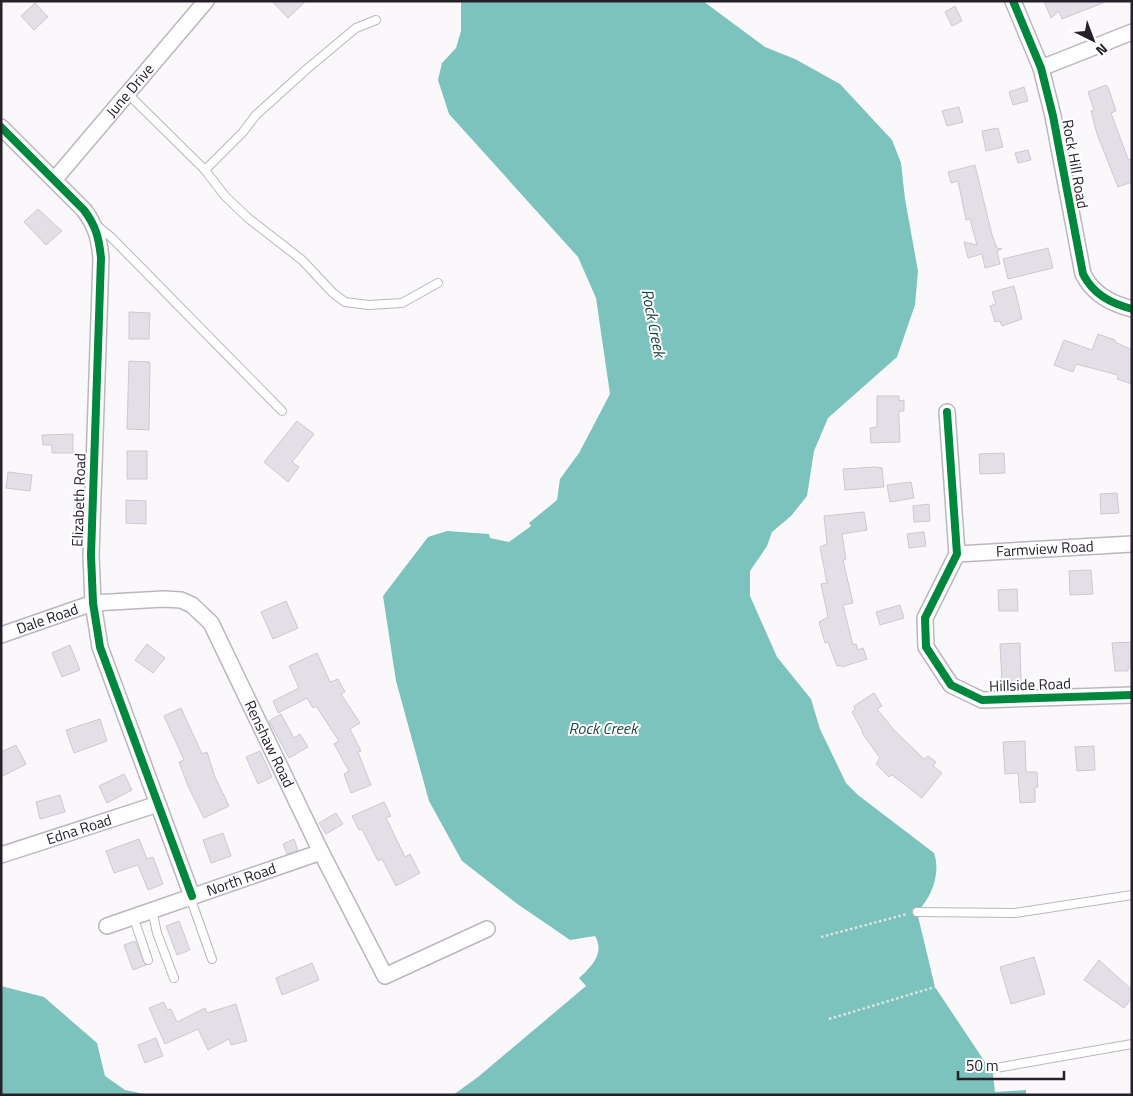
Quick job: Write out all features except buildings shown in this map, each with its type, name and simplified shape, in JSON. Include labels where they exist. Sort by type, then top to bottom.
[{"type":"street","name":"June Drive","points":[[55,179],[206,1]]},
{"type":"street","name":"Rock Hill Road","points":[[1013,1],[1041,68],[1053,116],[1082,274],[1097,294],[1108,301],[1132,309]]},
{"type":"street","points":[[1041,68],[1132,32]]},
{"type":"street","name":"Elizabeth Road","points":[[1,127],[55,179],[94,224],[99,237],[101,258],[91,555],[93,603],[100,647],[191,896]]},
{"type":"street","points":[[947,412],[957,554]]},
{"type":"street","name":"Farmview Road","points":[[957,554],[1132,544]]},
{"type":"street","name":"Hillside Road","points":[[957,554],[924,618],[926,647],[952,685],[982,700],[1132,695]]},
{"type":"street","name":"Renshaw Road","points":[[93,603],[164,599],[181,600],[192,605],[211,623],[321,852],[385,976],[487,929]]},
{"type":"street","name":"Dale Road","points":[[1,634],[93,603]]},
{"type":"street","name":"Edna Road","points":[[1,855],[158,804]]},
{"type":"street","name":"North Road","points":[[107,926],[321,852]]},
{"type":"lane","points":[[205,170],[243,132],[256,115],[308,68],[356,28],[376,20]]},
{"type":"lane","points":[[128,94],[205,170],[225,196],[248,218],[302,260],[333,293],[345,302],[369,305],[402,303],[438,283]]},
{"type":"lane","points":[[94,224],[111,237],[282,411]]},
{"type":"lane","points":[[917,912],[1015,913],[1132,894]]},
{"type":"lane","points":[[191,896],[212,959]]},
{"type":"lane","points":[[152,910],[157,933],[174,978]]},
{"type":"lane","points":[[134,916],[148,960]]},
{"type":"lane","points":[[990,1069],[1132,1044]]},
{"type":"path","points":[[821,936],[917,912]]},
{"type":"path","points":[[829,1019],[934,987]]},
{"type":"water","name":"Rock Creek","points":[[461,1],[703,1],[765,47],[795,59],[840,84],[892,140],[901,163],[905,199],[918,271],[915,305],[897,357],[828,418],[814,451],[807,496],[791,516],[772,532],[767,546],[750,571],[750,596],[777,657],[811,699],[820,729],[846,783],[858,795],[934,853],[936,877],[934,884],[927,899],[917,912],[935,987],[993,1074],[995,1092],[1026,1090],[1026,1095],[453,1095],[478,1077],[586,986],[579,978],[596,959],[599,948],[595,936],[570,940],[516,903],[462,861],[429,801],[396,681],[383,596],[428,537],[447,531],[489,534],[490,538],[509,542],[531,526],[529,523],[557,500],[560,479],[579,453],[610,394],[596,298],[578,257],[449,114],[438,80],[442,63],[456,48],[461,31]]},
{"type":"water","points":[[1,986],[44,997],[97,1043],[105,1076],[125,1090],[149,1095],[1,1095]]},
{"type":"cycle path","points":[[1013,1],[1041,68],[1053,116],[1083,274],[1092,287],[1103,297],[1132,309]]},
{"type":"cycle path","points":[[1,127],[84,210],[98,238],[101,258],[91,555],[93,603],[100,647],[192,896]]},
{"type":"cycle path","points":[[947,412],[957,554],[925,618],[926,647],[951,685],[982,700],[1132,695]]}]
